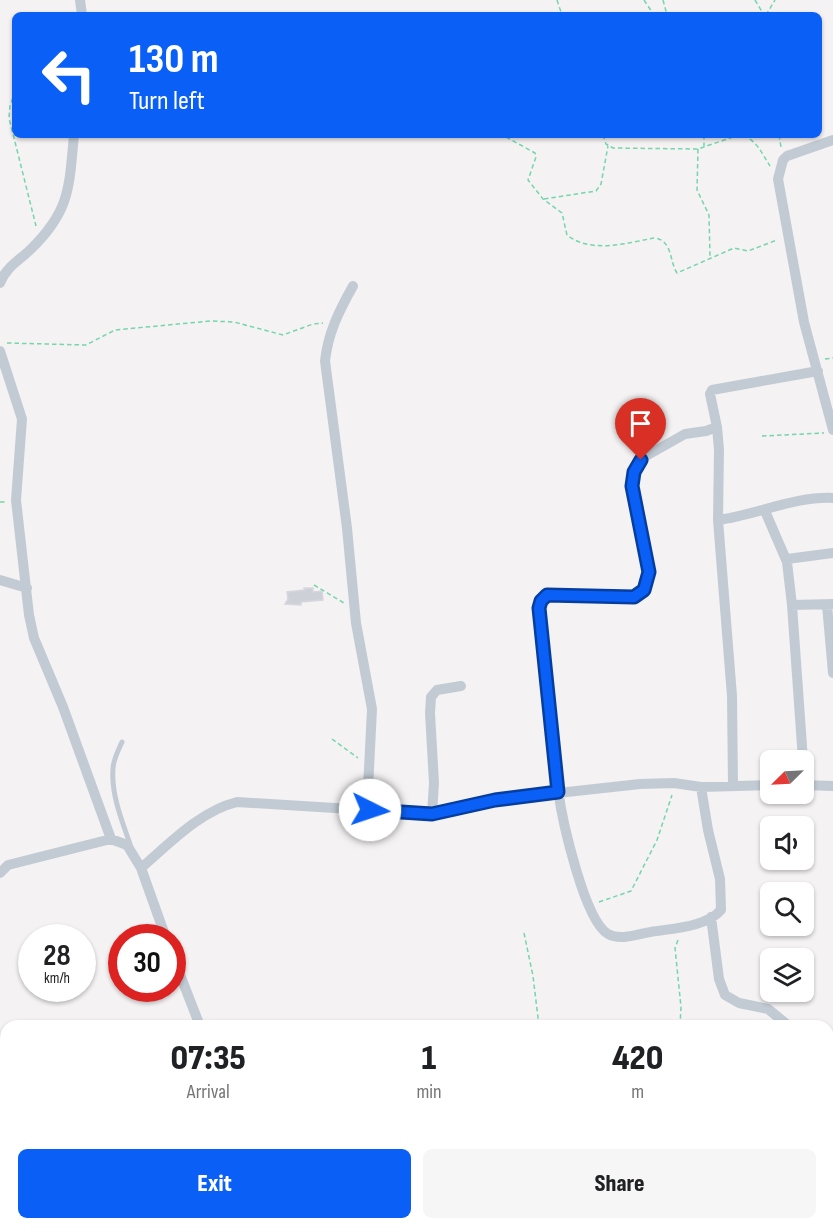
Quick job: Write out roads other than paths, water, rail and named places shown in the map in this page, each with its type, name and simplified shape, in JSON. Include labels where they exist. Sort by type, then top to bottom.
[{"type":"street","points":[[0,283],[8,268],[40,239],[59,214],[69,193],[74,138]]},
{"type":"street","points":[[833,140],[787,156],[783,160],[778,179],[804,322],[833,431]]},
{"type":"street","points":[[353,286],[333,324],[327,344],[326,372],[341,478],[355,613],[372,709],[368,789],[370,810]]},
{"type":"street","points":[[0,351],[22,419],[16,500],[34,638],[63,707],[111,839]]},
{"type":"street","points":[[733,786],[732,696],[718,520],[717,427],[710,396],[712,390],[818,371]]},
{"type":"street","points":[[701,787],[723,897],[721,910],[711,917],[682,928],[616,937],[609,935],[598,926],[587,905],[558,792],[539,608],[541,601],[547,595],[634,597],[641,593],[647,583],[649,572],[632,486],[634,472],[641,460],[681,435],[717,427]]},
{"type":"street","points":[[718,520],[744,517],[803,501],[833,498]]},
{"type":"street","points":[[765,511],[787,559],[802,750]]},
{"type":"street","points":[[787,559],[833,553]]},
{"type":"street","points":[[0,580],[27,588]]},
{"type":"street","points":[[792,605],[830,604],[833,673]]},
{"type":"street","points":[[432,814],[434,783],[431,697],[437,690],[461,686]]},
{"type":"street","points":[[141,868],[198,822],[225,806],[237,802],[432,814],[495,800],[640,784],[674,783],[701,787],[760,785]]},
{"type":"street","points":[[814,785],[833,786]]},
{"type":"street","points":[[0,873],[8,865],[111,839],[123,842],[133,851],[141,868],[161,924]]},
{"type":"street","points":[[711,917],[719,979],[725,995],[739,1003],[768,1009],[782,1020]]},
{"type":"street","points":[[186,990],[198,1020]]},
{"type":"lane","points":[[122,742],[113,768],[113,780],[118,808],[133,851]]}]
